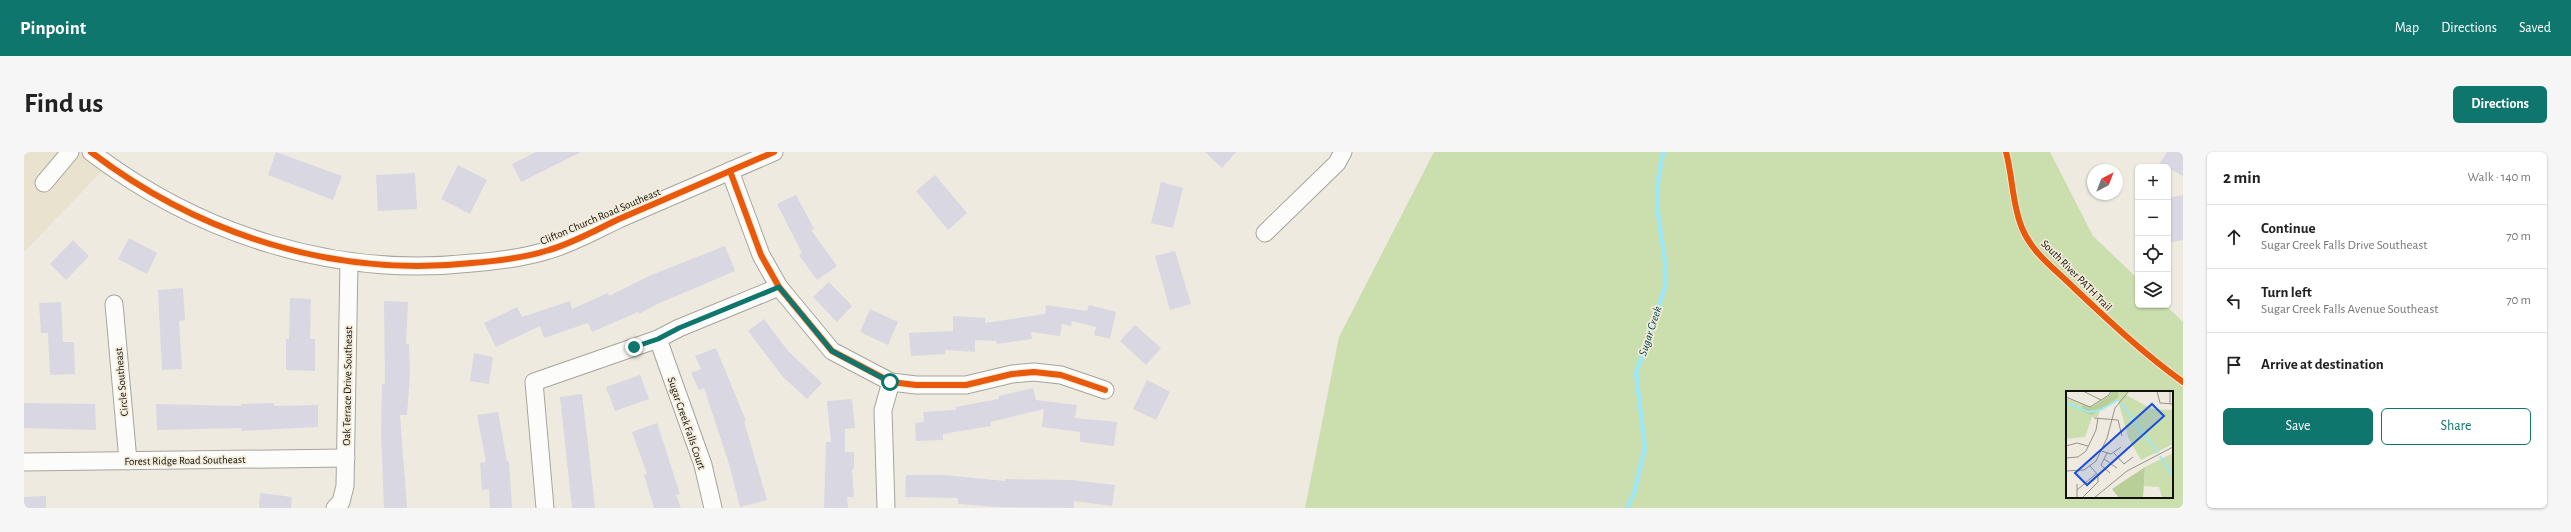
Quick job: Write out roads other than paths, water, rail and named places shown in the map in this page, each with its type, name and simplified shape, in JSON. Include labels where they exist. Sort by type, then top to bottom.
[{"type":"street","points":[[44,183],[70,152]]},
{"type":"street","name":"Clifton Church Road Southeast","points":[[91,152],[156,197],[195,217],[236,234],[278,248],[349,262],[411,267],[456,265],[500,260],[549,250],[774,152]]},
{"type":"street","points":[[1265,233],[1337,163],[1343,152]]},
{"type":"street","points":[[730,171],[761,254],[779,287],[832,351],[890,382],[916,385],[966,385],[1012,374],[1034,372],[1062,375],[1105,390]]},
{"type":"street","name":"Oak Terrace Drive Southeast","points":[[335,508],[341,502],[345,486],[349,262]]},
{"type":"street","points":[[545,508],[534,382],[658,339],[679,328],[779,287]]},
{"type":"street","name":"Circle Southeast","points":[[114,304],[128,461]]},
{"type":"street","name":"Sugar Creek Falls Court","points":[[658,339],[703,465],[713,508]]},
{"type":"street","points":[[886,508],[883,410],[890,382]]},
{"type":"street","name":"Forest Ridge Road Southeast","points":[[24,462],[346,458]]},
{"type":"waterway","name":"Sugar Creek","points":[[1627,508],[1634,493],[1645,448],[1636,373],[1665,287],[1665,261],[1658,214],[1657,187],[1663,152]]}]
